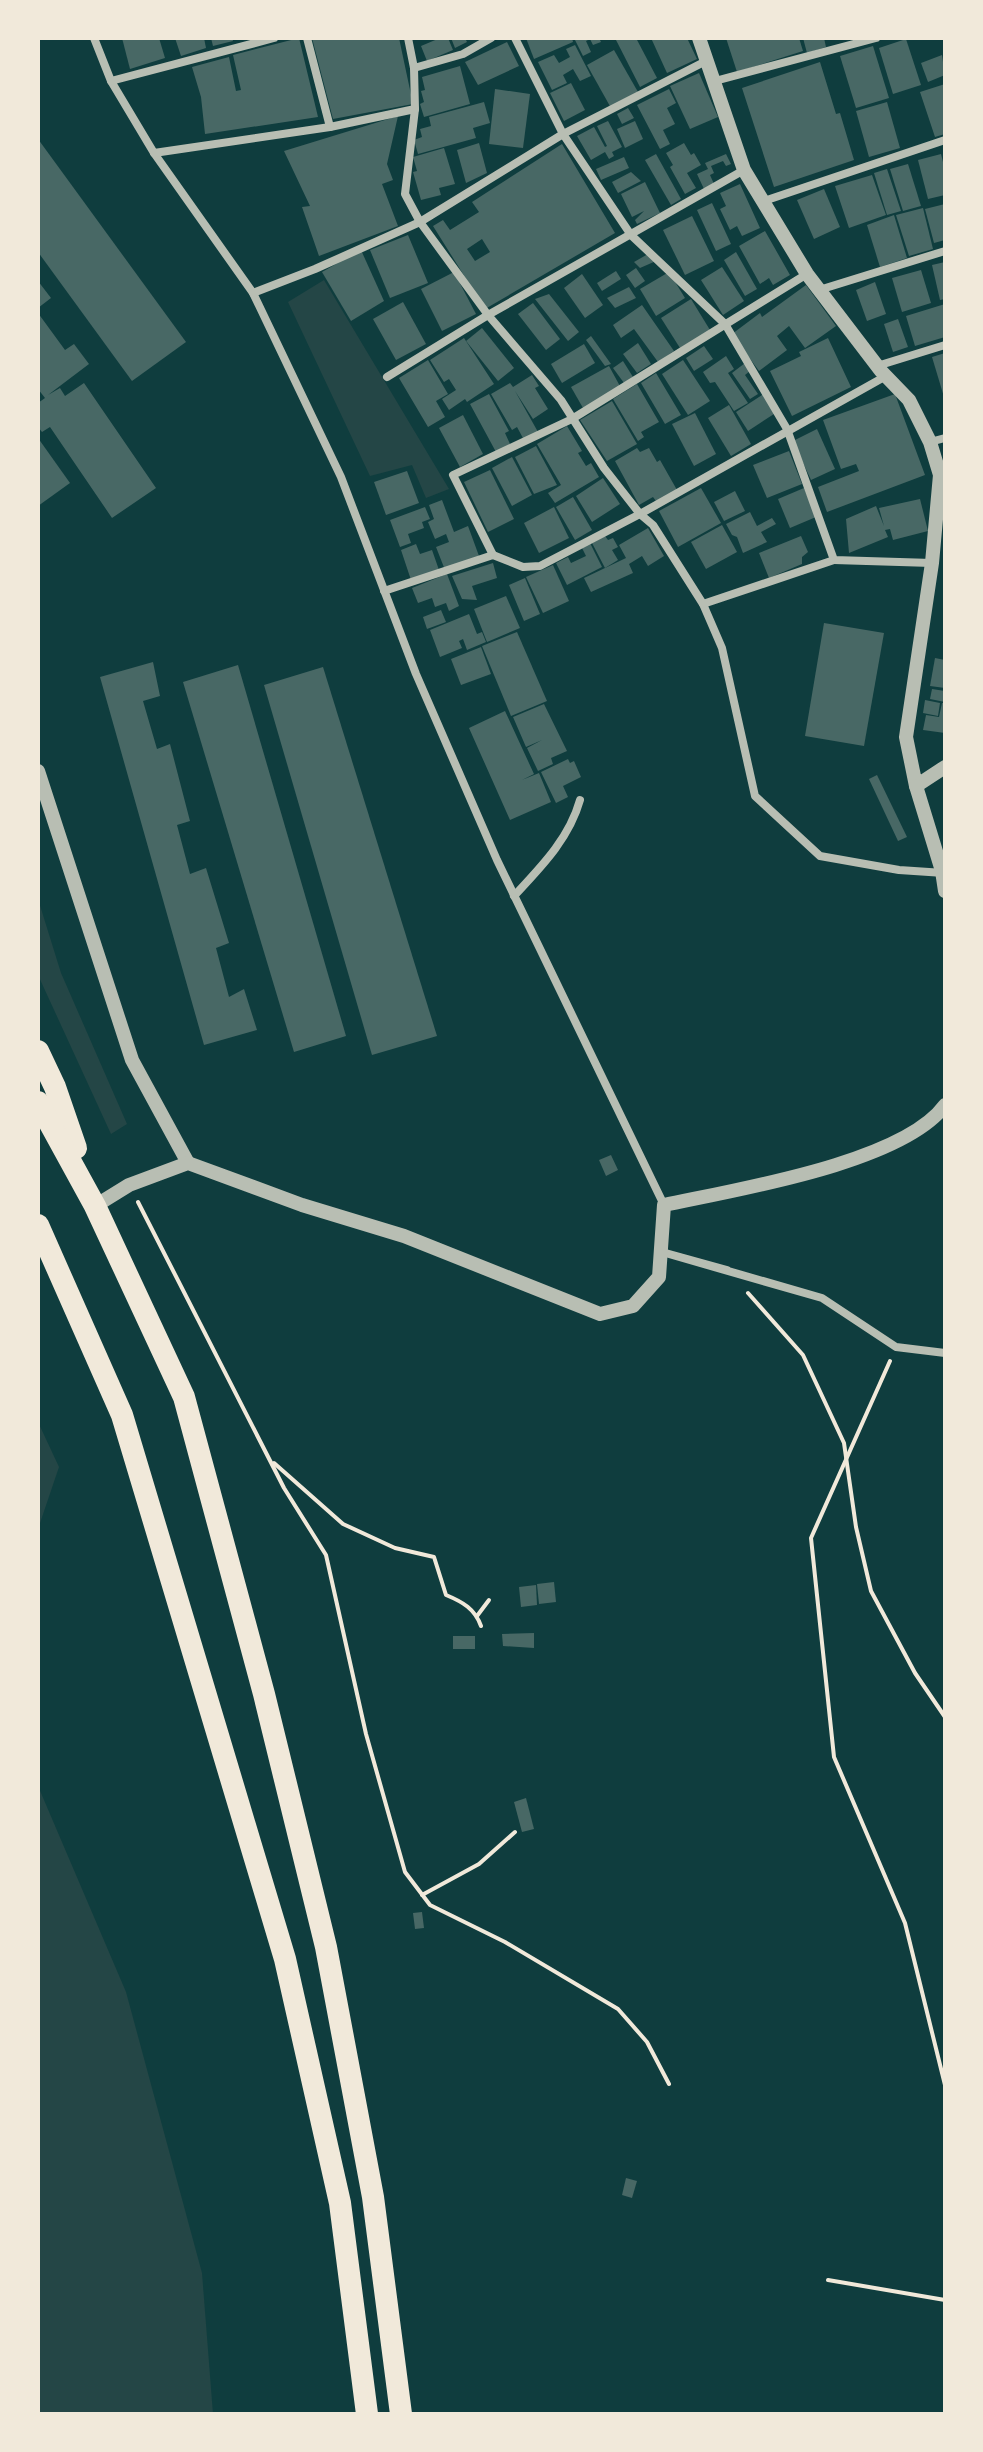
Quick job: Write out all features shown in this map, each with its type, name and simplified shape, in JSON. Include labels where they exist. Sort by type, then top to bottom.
[{"type":"highway","points":[[38,1051],[55,1087],[95,1206]]},
{"type":"highway","points":[[38,1102],[95,1206],[184,1397],[264,1694],[326,1947],[367,2166],[401,2414]]},
{"type":"highway","points":[[38,1225],[122,1415],[285,1959],[340,2203],[367,2414]]},
{"type":"street","points":[[94,38],[111,81],[154,153],[253,293],[341,477],[416,674],[514,896],[664,1205],[659,1277],[633,1306],[600,1314],[404,1236],[302,1205],[188,1163],[129,1185],[95,1206]]},
{"type":"street","points":[[111,81],[274,38]]},
{"type":"street","points":[[307,38],[330,127]]},
{"type":"street","points":[[408,38],[414,68],[415,109],[405,194],[420,222],[488,315],[561,400],[604,468],[640,514],[653,525],[703,604],[722,648],[755,796],[820,856],[899,870],[944,872]]},
{"type":"street","points":[[414,68],[463,54],[491,38]]},
{"type":"street","points":[[515,38],[563,134],[631,235],[725,324],[787,429],[834,560]]},
{"type":"street","points":[[699,38],[744,170],[807,274],[938,440],[940,475],[932,563],[906,737],[916,786],[944,872],[945,891]]},
{"type":"street","points":[[715,81],[876,38]]},
{"type":"street","points":[[253,293],[420,222],[563,134],[708,60]]},
{"type":"street","points":[[154,153],[330,127],[415,109]]},
{"type":"street","points":[[764,201],[945,140]]},
{"type":"street","points":[[387,377],[488,315],[744,170]]},
{"type":"street","points":[[819,290],[945,251]]},
{"type":"street","points":[[493,555],[453,475],[572,419],[807,274]]},
{"type":"street","points":[[384,591],[493,555],[523,567],[540,566],[640,514],[882,371],[945,345]]},
{"type":"street","points":[[703,604],[834,560],[932,563]]},
{"type":"street","points":[[916,786],[945,767]]},
{"type":"street","points":[[38,771],[132,1060],[188,1163]]},
{"type":"street","points":[[514,896],[547,861],[574,820],[580,800]]},
{"type":"street","points":[[664,1205],[831,1168],[896,1141],[935,1119],[945,1105]]},
{"type":"street","points":[[662,1252],[727,1270]]},
{"type":"street","points":[[662,1252],[822,1298],[896,1347],[945,1353]]},
{"type":"path","points":[[129,1185],[284,1488],[326,1555],[366,1734],[405,1872],[430,1905],[505,1942],[618,2009],[647,2042],[669,2084]]},
{"type":"path","points":[[727,1270],[803,1355],[844,1443],[856,1527],[871,1591],[915,1673],[945,1717]]},
{"type":"path","points":[[896,1347],[811,1538],[834,1757],[905,1923],[945,2085]]},
{"type":"path","points":[[272,1462],[343,1524],[395,1548],[434,1557],[446,1595],[464,1602],[477,1616],[481,1626]]},
{"type":"path","points":[[477,1616],[489,1600]]},
{"type":"path","points":[[422,1895],[479,1864],[515,1832]]},
{"type":"path","points":[[828,2280],[945,2300]]},
{"type":"shaded area","points":[[324,280],[449,489],[426,498],[412,465],[370,476],[288,302]]},
{"type":"shaded area","points":[[38,899],[61,973],[127,1124],[111,1134],[38,975]]},
{"type":"shaded area","points":[[38,1422],[59,1467],[38,1529]]},
{"type":"shaded area","points":[[38,1786],[126,1992],[202,2273],[213,2414],[38,2414]]},
{"type":"building","points":[[122,38],[159,38],[165,58],[130,69]]},
{"type":"building","points":[[175,38],[204,38],[206,48],[181,56]]},
{"type":"building","points":[[211,38],[232,38],[233,41],[213,46]]},
{"type":"building","points":[[299,38],[318,117],[205,134],[201,97],[192,67],[229,57],[236,91],[241,90],[233,55]]},
{"type":"building","points":[[312,38],[399,38],[413,104],[333,119]]},
{"type":"building","points":[[448,38],[453,50],[427,61],[421,46]]},
{"type":"building","points":[[451,38],[465,38],[467,42],[455,48]]},
{"type":"building","points":[[526,38],[572,38],[573,42],[534,59]]},
{"type":"building","points":[[574,38],[599,38],[601,42],[593,45],[590,39],[586,41],[591,52],[583,56]]},
{"type":"building","points":[[636,38],[657,78],[640,87],[616,40]]},
{"type":"building","points":[[651,38],[687,38],[697,59],[667,73]]},
{"type":"building","points":[[726,38],[799,38],[803,51],[737,72]]},
{"type":"building","points":[[803,38],[824,38],[826,47],[807,53]]},
{"type":"building","points":[[906,39],[921,85],[893,94],[879,48]]},
{"type":"building","points":[[507,42],[519,66],[478,85],[465,62]]},
{"type":"building","points":[[575,45],[591,76],[580,81],[573,69],[563,75],[567,83],[552,90],[538,62],[554,55],[559,63],[570,57],[566,49]]},
{"type":"building","points":[[873,46],[889,98],[856,108],[840,56]]},
{"type":"building","points":[[614,50],[638,92],[611,108],[587,65]]},
{"type":"building","points":[[942,55],[945,75],[928,82],[921,63]]},
{"type":"building","points":[[820,62],[854,160],[774,187],[742,88]]},
{"type":"building","points":[[460,66],[470,104],[424,117],[420,104],[424,102],[421,91],[425,90],[422,77]]},
{"type":"building","points":[[699,73],[718,117],[690,129],[670,86]]},
{"type":"building","points":[[571,83],[585,110],[564,121],[550,93]]},
{"type":"building","points":[[945,84],[945,134],[935,137],[920,92]]},
{"type":"building","points":[[495,89],[530,94],[523,148],[489,144]]},
{"type":"building","points":[[669,89],[676,103],[667,108],[675,124],[663,130],[670,144],[660,149],[637,105]]},
{"type":"building","points":[[484,102],[490,123],[473,128],[476,138],[418,154],[414,140],[422,137],[420,129],[431,126],[429,117]]},
{"type":"building","points":[[887,102],[900,148],[869,157],[856,111]]},
{"type":"building","points":[[628,108],[634,118],[622,124],[617,114]]},
{"type":"building","points":[[398,116],[387,164],[393,180],[382,184],[398,226],[319,256],[302,207],[310,206],[284,151]]},
{"type":"building","points":[[608,121],[622,147],[612,152],[614,156],[609,159],[605,152],[591,160],[577,136],[594,127],[605,147],[597,126]]},
{"type":"building","points":[[635,121],[643,139],[625,148],[617,129]]},
{"type":"building","points":[[38,139],[186,342],[132,381],[38,252]]},
{"type":"building","points":[[479,143],[487,173],[466,183],[457,150]]},
{"type":"building","points":[[684,143],[701,165],[687,173],[696,188],[685,194],[666,153]]},
{"type":"building","points":[[562,144],[615,233],[485,309],[433,226],[443,220],[450,230],[479,212],[472,202]],"holes":[[[482,239],[490,252],[475,261],[467,249]]]},
{"type":"building","points":[[444,148],[455,184],[439,188],[441,195],[421,200],[413,172],[417,171],[413,157]]},
{"type":"building","points":[[656,154],[681,199],[671,205],[645,160]]},
{"type":"building","points":[[726,154],[731,164],[726,166],[723,161],[711,166],[714,173],[710,175],[714,184],[704,189],[697,174],[708,169],[705,163]]},
{"type":"building","points":[[941,154],[945,170],[945,195],[928,199],[918,160]]},
{"type":"building","points":[[624,157],[629,168],[601,180],[596,169]]},
{"type":"building","points":[[908,164],[921,206],[903,211],[890,169]]},
{"type":"building","points":[[887,169],[901,211],[887,215],[874,173]]},
{"type":"building","points":[[631,172],[641,181],[618,193],[612,182]]},
{"type":"building","points":[[872,175],[886,215],[849,228],[835,186]]},
{"type":"building","points":[[645,182],[660,213],[637,224],[635,220],[644,211],[632,217],[621,194]]},
{"type":"building","points":[[740,184],[760,228],[742,236],[737,226],[730,230],[720,209],[726,206],[720,193]]},
{"type":"building","points":[[824,189],[840,227],[814,239],[797,200]]},
{"type":"building","points":[[712,203],[731,244],[716,251],[697,210]]},
{"type":"building","points":[[945,204],[945,240],[934,243],[925,209]]},
{"type":"building","points":[[923,208],[933,249],[909,256],[896,215]]},
{"type":"building","points":[[894,215],[907,258],[880,267],[867,225]]},
{"type":"building","points":[[692,216],[714,261],[685,275],[663,230]]},
{"type":"building","points":[[765,231],[790,275],[773,285],[769,278],[760,284],[739,246]]},
{"type":"building","points":[[408,235],[428,283],[390,298],[370,250]]},
{"type":"building","points":[[361,250],[384,301],[351,321],[322,272]]},
{"type":"building","points":[[736,252],[757,289],[745,296],[724,260]]},
{"type":"building","points":[[648,254],[656,261],[640,268],[634,262]]},
{"type":"building","points":[[945,262],[945,299],[940,300],[932,265]]},
{"type":"building","points":[[722,267],[744,301],[723,315],[701,280]]},
{"type":"building","points":[[636,268],[645,281],[635,288],[626,275]]},
{"type":"building","points":[[921,270],[931,303],[902,312],[892,278]]},
{"type":"building","points":[[616,271],[621,279],[602,291],[597,283]]},
{"type":"building","points":[[454,272],[476,314],[442,331],[421,289]]},
{"type":"building","points":[[669,272],[685,298],[656,316],[640,289]]},
{"type":"building","points":[[582,274],[603,305],[585,318],[564,288]]},
{"type":"building","points":[[38,281],[51,298],[38,308]]},
{"type":"building","points":[[875,282],[886,314],[867,321],[856,290]]},
{"type":"building","points":[[806,285],[836,326],[805,348],[789,326],[777,336],[787,350],[759,371],[732,334]]},
{"type":"building","points":[[629,287],[636,298],[615,308],[607,298]]},
{"type":"building","points":[[549,294],[579,332],[568,341],[535,299]]},
{"type":"building","points":[[691,299],[710,330],[680,348],[661,318]]},
{"type":"building","points":[[403,302],[426,344],[396,360],[373,319]]},
{"type":"building","points":[[533,303],[560,339],[546,350],[518,314]]},
{"type":"building","points":[[945,304],[945,337],[915,346],[906,316]]},
{"type":"building","points":[[642,305],[674,351],[658,362],[634,329],[621,338],[613,325]]},
{"type":"building","points":[[38,313],[65,350],[74,344],[89,364],[48,395],[60,388],[65,396],[84,383],[156,488],[112,518],[50,427],[42,432],[38,427],[38,403],[45,398],[38,389]]},
{"type":"building","points":[[898,319],[908,347],[893,352],[884,324]]},
{"type":"building","points":[[482,328],[514,368],[498,381],[466,341]]},
{"type":"building","points":[[591,336],[611,364],[605,366],[586,340]]},
{"type":"building","points":[[464,338],[494,384],[449,410],[442,399],[456,390],[449,379],[444,382],[430,360]]},
{"type":"building","points":[[828,338],[851,387],[792,416],[770,371]]},
{"type":"building","points":[[638,343],[651,364],[637,373],[623,354]]},
{"type":"building","points":[[584,344],[595,363],[562,383],[551,364]]},
{"type":"building","points":[[704,346],[713,359],[694,371],[686,358]]},
{"type":"building","points":[[945,353],[945,397],[944,397],[932,357]]},
{"type":"building","points":[[726,356],[734,369],[728,373],[748,403],[734,411],[715,382],[710,383],[703,372]]},
{"type":"building","points":[[428,360],[448,394],[436,401],[445,417],[428,427],[399,378]]},
{"type":"building","points":[[683,360],[710,401],[688,415],[662,374]]},
{"type":"building","points":[[623,361],[633,377],[624,383],[613,368]]},
{"type":"building","points":[[745,363],[750,371],[745,375],[758,394],[750,399],[732,373]]},
{"type":"building","points":[[609,366],[621,388],[583,408],[571,387]]},
{"type":"building","points":[[656,373],[681,415],[665,424],[641,383]]},
{"type":"building","points":[[532,375],[539,386],[535,388],[548,409],[533,419],[515,391],[538,432],[524,440],[517,427],[512,430],[491,394],[510,383],[513,387]]},
{"type":"building","points":[[637,384],[659,422],[641,432],[644,437],[638,441],[613,399]]},
{"type":"building","points":[[765,393],[777,412],[748,431],[736,412]]},
{"type":"building","points":[[489,394],[509,431],[505,433],[510,444],[496,452],[470,404]]},
{"type":"building","points":[[895,394],[925,475],[827,512],[818,487],[859,471],[856,464],[841,469],[823,420]]},
{"type":"building","points":[[612,401],[637,444],[607,461],[580,420]]},
{"type":"building","points":[[729,405],[751,444],[731,456],[708,418]]},
{"type":"building","points":[[695,413],[716,454],[694,466],[672,424]]},
{"type":"building","points":[[463,415],[483,454],[460,467],[439,428]]},
{"type":"building","points":[[567,426],[582,451],[578,453],[586,466],[591,463],[599,477],[555,503],[548,493],[561,485],[537,444]]},
{"type":"building","points":[[817,429],[835,469],[811,480],[793,441]]},
{"type":"building","points":[[38,438],[70,483],[38,506]]},
{"type":"building","points":[[536,446],[557,485],[534,494],[515,457]]},
{"type":"building","points":[[637,448],[640,452],[649,448],[657,462],[660,460],[677,490],[656,501],[653,497],[639,505],[615,461]]},
{"type":"building","points":[[789,451],[802,484],[767,498],[753,465]]},
{"type":"building","points":[[512,457],[532,495],[512,506],[492,468]]},
{"type":"building","points":[[490,470],[514,519],[488,532],[464,482]]},
{"type":"building","points":[[407,471],[419,503],[386,515],[374,482]]},
{"type":"building","points":[[603,478],[620,504],[592,522],[576,496]]},
{"type":"building","points":[[701,488],[721,523],[678,547],[659,511]]},
{"type":"building","points":[[804,488],[816,517],[790,528],[778,499]]},
{"type":"building","points":[[735,491],[745,511],[724,521],[714,502]]},
{"type":"building","points":[[573,497],[592,530],[575,540],[556,507]]},
{"type":"building","points":[[920,499],[928,531],[893,540],[890,529],[885,530],[888,537],[849,553],[846,519],[876,506],[884,526],[879,508]]},
{"type":"building","points":[[442,500],[454,532],[468,526],[479,556],[445,570],[436,547],[449,542],[446,534],[435,539],[428,522],[434,519],[429,505]]},
{"type":"building","points":[[425,507],[430,519],[422,522],[424,528],[408,534],[411,543],[400,547],[390,520]]},
{"type":"building","points":[[554,507],[569,538],[539,553],[524,523]]},
{"type":"building","points":[[750,512],[757,526],[772,518],[776,524],[761,532],[767,542],[743,553],[737,537],[732,535],[726,524]]},
{"type":"building","points":[[722,525],[737,552],[706,569],[691,542]]},
{"type":"building","points":[[648,528],[664,556],[648,566],[642,556],[629,564],[633,573],[591,592],[584,578],[626,558],[619,545]]},
{"type":"building","points":[[605,536],[608,540],[613,538],[618,547],[612,550],[618,560],[605,568],[592,543]]},
{"type":"building","points":[[801,536],[808,552],[802,557],[802,564],[769,578],[759,553]]},
{"type":"building","points":[[590,543],[602,567],[567,585],[556,563],[568,557],[571,563],[586,556],[582,548]]},
{"type":"building","points":[[416,544],[420,554],[432,550],[439,570],[411,580],[401,550]]},
{"type":"building","points":[[493,563],[497,578],[472,586],[477,600],[462,599],[452,576]]},
{"type":"building","points":[[553,565],[569,601],[543,613],[526,577]]},
{"type":"building","points":[[447,574],[459,606],[449,611],[446,603],[435,607],[432,598],[418,603],[412,588]]},
{"type":"building","points":[[525,578],[540,614],[524,621],[509,585]]},
{"type":"building","points":[[506,596],[520,628],[487,642],[474,609]]},
{"type":"building","points":[[441,610],[446,622],[427,629],[423,617]]},
{"type":"building","points":[[469,614],[477,634],[482,632],[486,642],[467,650],[463,639],[459,641],[462,648],[440,657],[430,630]]},
{"type":"building","points":[[824,623],[884,633],[864,746],[805,736]]},
{"type":"building","points":[[517,632],[547,701],[511,716],[482,646]]},
{"type":"building","points":[[481,647],[491,674],[461,685],[451,659]]},
{"type":"building","points":[[935,658],[945,660],[945,688],[930,686]]},
{"type":"building","points":[[153,662],[160,696],[143,701],[157,749],[170,744],[190,821],[177,825],[190,874],[206,868],[229,943],[216,948],[229,997],[244,989],[257,1030],[204,1045],[100,677]]},
{"type":"building","points":[[238,665],[346,1036],[294,1052],[183,682]]},
{"type":"building","points":[[323,667],[437,1036],[372,1055],[264,685]]},
{"type":"building","points":[[932,689],[945,691],[945,702],[930,699]]},
{"type":"building","points":[[925,700],[940,703],[938,716],[923,713]]},
{"type":"building","points":[[942,703],[945,703],[945,733],[923,730],[926,715],[939,717]]},
{"type":"building","points":[[544,704],[567,751],[551,758],[553,764],[538,771],[527,748],[542,740],[526,747],[513,717]]},
{"type":"building","points":[[505,711],[534,774],[522,780],[539,773],[551,802],[510,820],[469,728]]},
{"type":"building","points":[[568,759],[570,763],[574,761],[581,777],[563,786],[568,797],[556,803],[541,772]]},
{"type":"building","points":[[877,775],[907,837],[898,841],[869,779]]},
{"type":"building","points":[[611,1155],[618,1170],[606,1176],[599,1160]]},
{"type":"building","points":[[554,1582],[556,1602],[539,1604],[537,1584]]},
{"type":"building","points":[[536,1585],[537,1605],[521,1607],[519,1587]]},
{"type":"building","points":[[534,1633],[534,1648],[503,1646],[502,1634]]},
{"type":"building","points":[[453,1636],[475,1636],[475,1649],[453,1649]]},
{"type":"building","points":[[526,1798],[534,1829],[522,1832],[514,1802]]},
{"type":"building","points":[[422,1912],[424,1928],[415,1929],[413,1913]]},
{"type":"building","points":[[626,2178],[637,2181],[632,2198],[622,2195]]}]
